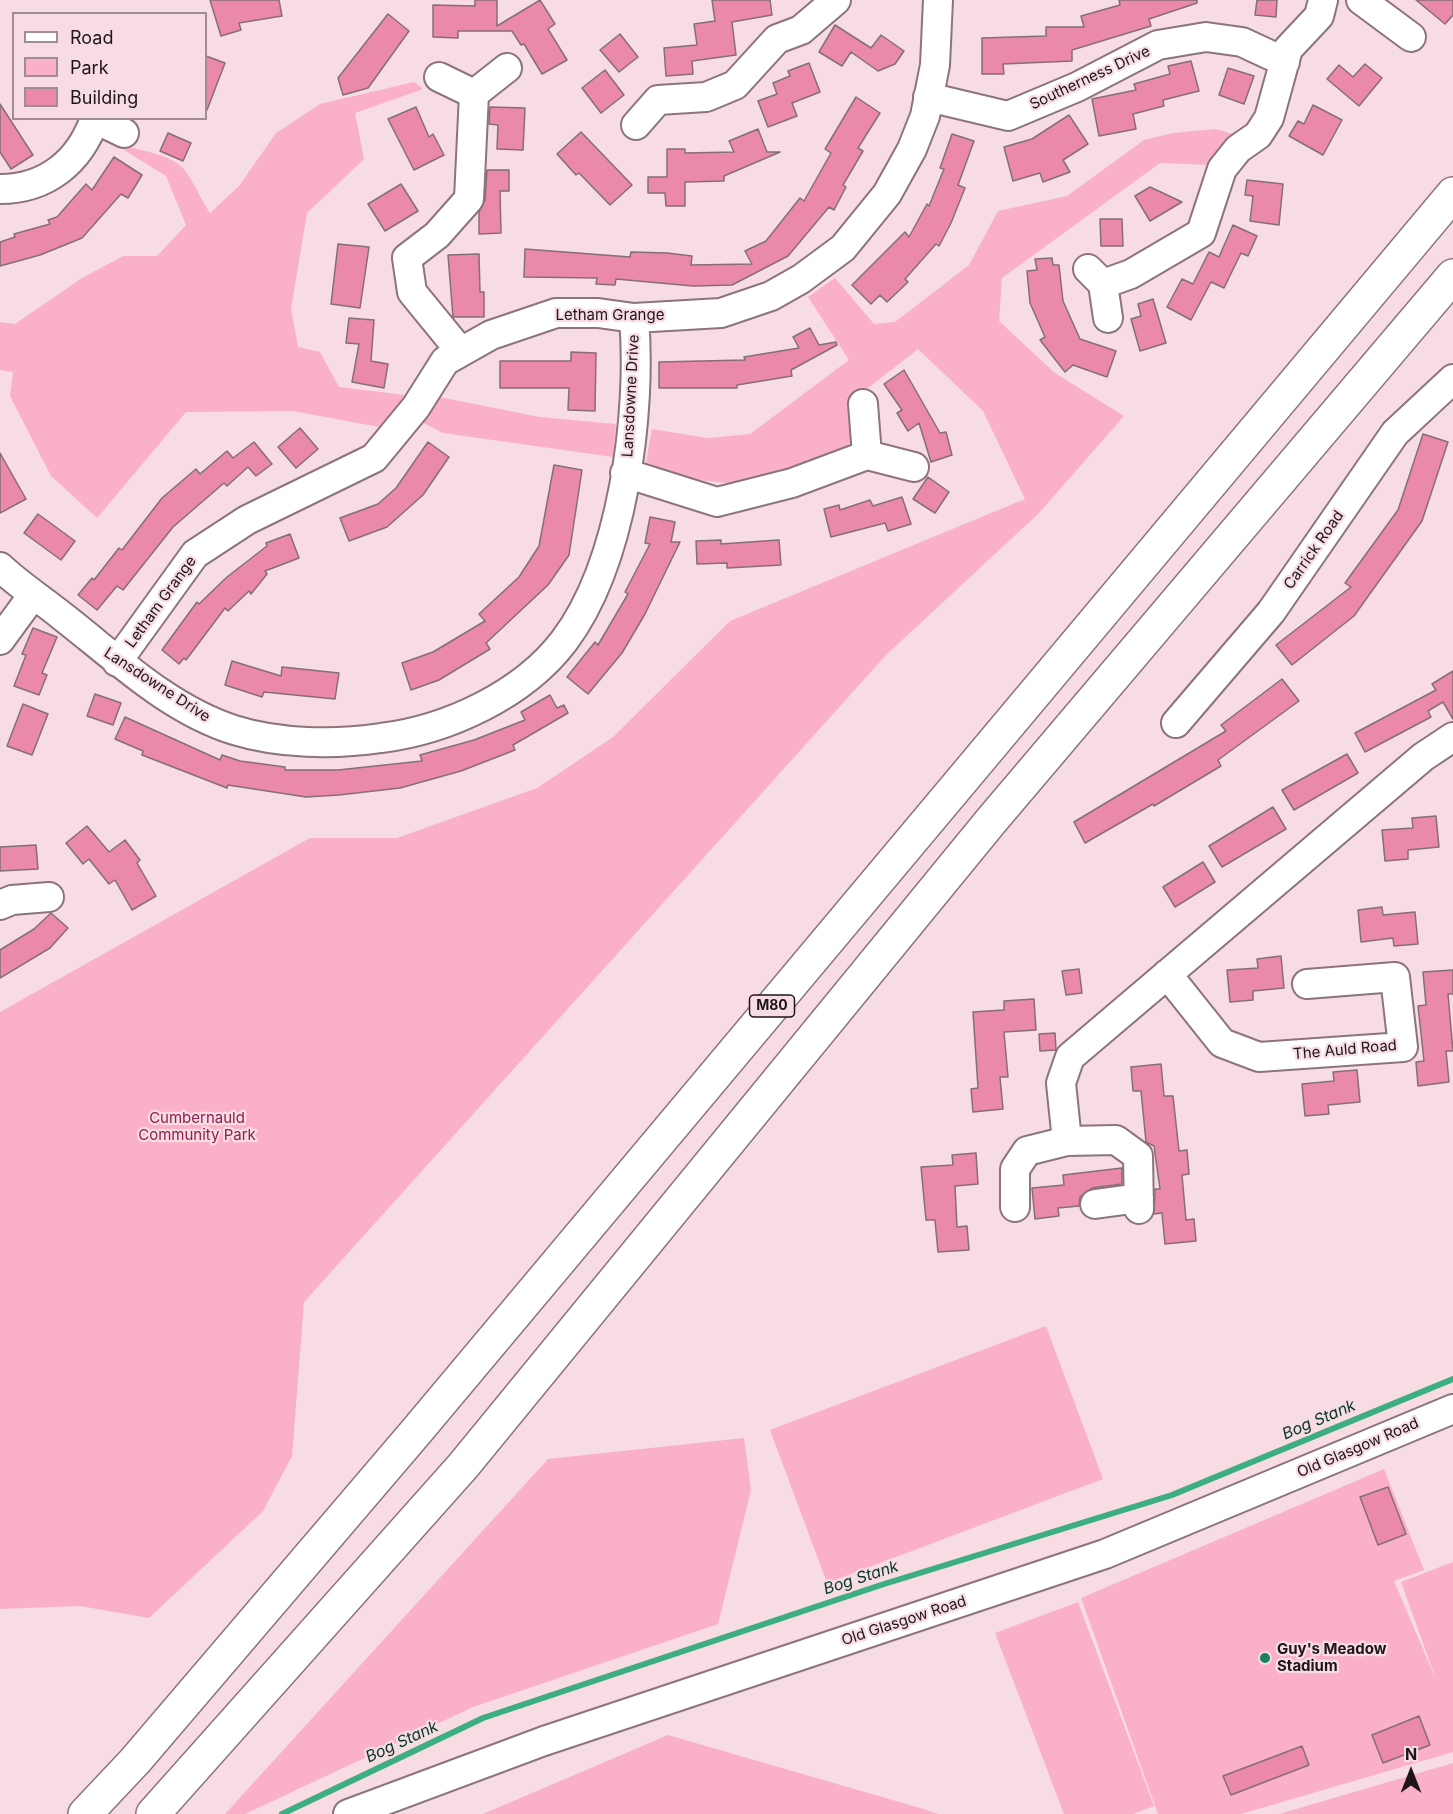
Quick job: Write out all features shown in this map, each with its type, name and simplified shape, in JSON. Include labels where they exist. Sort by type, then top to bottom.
[{"type":"highway","name":"M80","points":[[85,1814],[143,1752],[415,1433],[1453,194]]},
{"type":"highway","points":[[153,1814],[463,1466],[983,830],[1453,276]]},
{"type":"street","points":[[636,125],[658,100],[706,97],[735,85],[777,39],[801,30],[836,0]]},
{"type":"street","points":[[1108,318],[1095,277],[1131,274],[1201,233],[1222,169],[1238,149],[1257,135],[1269,118],[1288,49],[1320,16],[1323,0]]},
{"type":"street","points":[[1361,0],[1411,37]]},
{"type":"street","name":"Letham Grange","points":[[117,662],[195,554],[247,520],[374,458],[416,407],[445,362],[461,352],[491,335],[556,313],[598,313],[634,318],[721,313],[771,296],[801,279],[843,248],[888,194],[912,149],[925,116],[934,65],[931,1]]},
{"type":"street","name":"Southerness Drive","points":[[928,97],[1008,116],[1077,87],[1158,45],[1206,37],[1242,42],[1285,62]]},
{"type":"street","points":[[461,352],[412,292],[407,258],[437,235],[469,199],[474,94],[507,68]]},
{"type":"street","points":[[439,77],[474,94]]},
{"type":"street","points":[[0,189],[43,183],[73,159],[94,120]]},
{"type":"street","points":[[97,120],[124,133]]},
{"type":"street","name":"Lansdowne Drive","points":[[0,567],[117,662],[212,722],[254,734],[313,741],[360,741],[429,728],[475,710],[536,670],[563,642],[578,619],[598,578],[608,549],[631,446],[636,344],[634,318]]},
{"type":"street","name":"Carrick Road","points":[[1176,723],[1271,612],[1395,433],[1453,379]]},
{"type":"street","points":[[863,404],[867,455],[914,467]]},
{"type":"street","name":"Lansdowne Drive","points":[[625,473],[717,502],[792,483],[867,455]]},
{"type":"street","points":[[0,640],[33,595]]},
{"type":"street","points":[[1067,1141],[1061,1083],[1070,1057],[1423,757],[1453,737]]},
{"type":"street","points":[[0,905],[12,900],[49,897]]},
{"type":"street","name":"The Auld Road","points":[[1167,974],[1222,1043],[1259,1058],[1403,1047],[1395,977],[1307,984]]},
{"type":"street","points":[[1015,1207],[1015,1169],[1027,1151],[1067,1141],[1116,1140],[1138,1156],[1139,1203],[1095,1204]]},
{"type":"street","name":"Old Glasgow Road","points":[[348,1814],[544,1741],[1105,1554],[1453,1408]]},
{"type":"green space","points":[[414,82],[423,89],[355,113],[364,159],[307,213],[291,309],[298,347],[320,352],[339,387],[405,395],[379,427],[293,411],[186,412],[97,518],[51,476],[10,396],[13,372],[0,370],[0,322],[15,324],[82,278],[123,256],[157,256],[186,225],[166,176],[124,150],[125,146],[158,154],[181,166],[210,213],[239,186],[276,133],[320,104]]},
{"type":"green space","name":"Cumbernauld Community Park","points":[[1215,129],[1237,135],[1211,165],[1160,163],[1002,278],[999,321],[1055,373],[1124,416],[1038,514],[886,655],[304,1302],[292,1456],[263,1511],[149,1618],[80,1606],[0,1609],[0,1012],[310,838],[397,838],[537,788],[613,737],[730,621],[1025,499],[983,411],[918,349],[858,396],[853,439],[841,454],[732,484],[676,477],[646,462],[652,429],[707,438],[750,434],[849,360],[808,297],[835,278],[874,324],[895,322],[969,265],[998,211],[1067,196],[1144,140],[1173,133]]},
{"type":"green space","points":[[439,397],[540,417],[616,424],[613,457],[443,433],[420,421]]},
{"type":"green space","points":[[1046,1326],[1103,1479],[827,1583],[770,1430]]},
{"type":"green space","points":[[744,1438],[751,1490],[718,1624],[473,1707],[245,1814],[225,1814],[548,1459]]},
{"type":"green space","name":"Guy's Meadow Stadium","points":[[1384,1469],[1424,1570],[1394,1581],[1437,1682],[1401,1582],[1453,1562],[1453,1752],[1241,1814],[1158,1814],[1081,1598]]},
{"type":"green space","points":[[1078,1602],[1154,1806],[1133,1814],[1064,1814],[995,1633]]},
{"type":"green space","points":[[668,1735],[927,1810],[938,1814],[483,1814]]},
{"type":"green space","points":[[1453,1763],[1453,1814],[1279,1814]]},
{"type":"building","points":[[210,0],[279,0],[282,16],[239,23],[241,30],[221,36]]},
{"type":"building","points":[[475,0],[497,0],[497,26],[540,0],[555,24],[548,29],[567,60],[542,74],[524,44],[521,45],[512,31],[458,31],[458,38],[433,37],[433,5],[475,6]]},
{"type":"building","points":[[712,0],[770,0],[772,15],[732,22],[736,55],[692,61],[693,74],[666,76],[664,48],[697,45],[694,24],[715,21]]},
{"type":"building","points":[[1119,0],[1197,0],[1197,3],[1149,19],[1151,26],[1072,50],[1072,61],[1003,64],[1004,74],[982,74],[982,38],[1046,36],[1046,27],[1084,27],[1081,16],[1120,5]]},
{"type":"building","points":[[1257,0],[1277,0],[1276,17],[1255,15]]},
{"type":"building","points":[[1416,0],[1453,0],[1453,15],[1445,24]]},
{"type":"building","points":[[388,14],[409,31],[368,88],[343,95],[338,78]]},
{"type":"building","points":[[835,25],[871,48],[881,35],[904,51],[895,64],[878,71],[851,52],[842,66],[819,52]]},
{"type":"building","points":[[620,34],[638,57],[619,72],[600,50]]},
{"type":"building","points":[[207,56],[225,63],[207,110]]},
{"type":"building","points":[[1191,61],[1199,91],[1163,100],[1164,106],[1133,114],[1136,129],[1099,136],[1092,99],[1136,90],[1134,84],[1170,74],[1168,66]]},
{"type":"building","points":[[809,63],[820,92],[792,103],[797,116],[768,127],[758,101],[777,94],[773,83],[790,76],[788,71]]},
{"type":"building","points":[[1365,64],[1382,78],[1359,106],[1327,79],[1339,65],[1353,77]]},
{"type":"building","points":[[1228,68],[1254,76],[1244,104],[1219,95]]},
{"type":"building","points":[[605,70],[624,95],[601,113],[582,88]]},
{"type":"building","points":[[856,97],[880,113],[858,148],[863,151],[843,185],[846,187],[834,210],[829,207],[788,256],[732,285],[693,286],[616,279],[615,285],[596,284],[597,278],[524,277],[525,249],[630,257],[631,252],[667,253],[692,256],[691,265],[752,264],[745,251],[766,241],[800,198],[804,201],[831,153],[825,149]]},
{"type":"building","points":[[0,104],[33,155],[11,169],[0,152]]},
{"type":"building","points":[[1313,105],[1342,120],[1323,155],[1289,136],[1298,121],[1304,124]]},
{"type":"building","points":[[416,107],[429,137],[433,134],[444,155],[414,170],[388,119]]},
{"type":"building","points":[[490,107],[525,108],[523,150],[497,149],[498,125],[489,124]]},
{"type":"building","points":[[1069,115],[1088,144],[1063,160],[1070,172],[1043,182],[1040,173],[1013,181],[1004,147],[1032,139]]},
{"type":"building","points":[[758,129],[767,152],[780,152],[724,176],[724,181],[685,182],[685,206],[666,206],[665,193],[648,193],[648,177],[667,177],[667,149],[685,149],[685,153],[734,152],[729,141]]},
{"type":"building","points":[[581,132],[632,185],[610,205],[579,173],[576,175],[557,154]]},
{"type":"building","points":[[168,133],[191,143],[183,161],[160,151]]},
{"type":"building","points":[[952,134],[974,141],[958,185],[965,188],[951,223],[939,246],[936,244],[905,279],[908,282],[887,302],[880,295],[871,304],[852,285],[905,232],[909,237],[927,204],[929,206],[944,169],[940,168]]},
{"type":"building","points":[[114,157],[142,175],[128,198],[121,194],[82,238],[40,255],[0,266],[0,242],[15,237],[14,234],[50,224],[48,220],[57,217],[86,184],[92,190]]},
{"type":"building","points":[[487,170],[509,170],[509,191],[500,191],[501,233],[479,234],[479,212],[485,200]]},
{"type":"building","points":[[1247,180],[1283,184],[1279,225],[1250,221],[1253,196],[1245,195]]},
{"type":"building","points":[[401,184],[418,211],[385,231],[368,204]]},
{"type":"building","points":[[1150,187],[1182,202],[1150,221],[1135,196]]},
{"type":"building","points":[[1100,219],[1122,219],[1123,246],[1101,246]]},
{"type":"building","points":[[1233,225],[1257,236],[1248,256],[1241,253],[1224,288],[1211,282],[1191,320],[1167,307],[1182,279],[1193,284],[1209,252],[1219,257]]},
{"type":"building","points":[[338,244],[369,247],[360,308],[331,304]]},
{"type":"building","points":[[479,254],[480,292],[484,292],[484,317],[453,317],[448,255]]},
{"type":"building","points":[[1052,258],[1053,265],[1059,265],[1063,301],[1080,339],[1116,351],[1107,377],[1073,365],[1065,372],[1040,340],[1045,337],[1030,303],[1027,271],[1037,270],[1035,259]]},
{"type":"building","points":[[1153,299],[1166,343],[1140,351],[1131,319],[1141,316],[1138,304]]},
{"type":"building","points":[[349,318],[374,320],[371,361],[388,364],[384,388],[352,382],[359,344],[346,343]]},
{"type":"building","points":[[810,328],[819,345],[836,342],[837,345],[791,370],[792,376],[737,385],[737,388],[659,388],[659,362],[745,360],[744,357],[799,348],[793,337]]},
{"type":"building","points":[[571,352],[596,353],[595,411],[568,410],[569,388],[500,388],[500,361],[571,361]]},
{"type":"building","points":[[904,370],[940,433],[946,432],[952,455],[931,462],[919,423],[908,431],[897,413],[902,410],[884,384]]},
{"type":"building","points":[[300,428],[318,449],[296,468],[278,447]]},
{"type":"building","points":[[1423,434],[1448,442],[1422,521],[1354,616],[1292,665],[1276,645],[1351,587],[1345,583],[1398,510]]},
{"type":"building","points":[[254,442],[272,464],[256,476],[248,467],[227,486],[224,483],[173,527],[123,590],[117,586],[97,610],[78,595],[92,578],[94,580],[119,548],[122,550],[162,498],[196,469],[200,474],[227,451],[233,458]]},
{"type":"building","points":[[428,442],[449,457],[423,495],[387,527],[349,541],[340,518],[378,504],[396,488]]},
{"type":"building","points":[[0,453],[26,499],[0,513]]},
{"type":"building","points":[[554,465],[582,470],[569,555],[548,585],[486,643],[490,649],[439,680],[411,690],[402,663],[433,652],[485,621],[479,614],[519,577],[539,546]]},
{"type":"building","points":[[928,477],[949,492],[935,513],[913,499]]},
{"type":"building","points":[[902,497],[911,524],[888,531],[885,523],[831,537],[824,509],[839,505],[840,510],[870,500],[873,506]]},
{"type":"building","points":[[38,514],[75,541],[61,560],[24,533]]},
{"type":"building","points":[[650,517],[675,522],[671,542],[680,542],[645,614],[622,653],[588,694],[567,677],[595,642],[598,645],[628,594],[625,592],[650,544],[645,543]]},
{"type":"building","points":[[290,534],[299,558],[265,571],[267,574],[251,594],[249,591],[228,611],[225,608],[186,660],[184,658],[179,664],[162,650],[197,602],[199,604],[227,577],[267,546],[266,543]]},
{"type":"building","points":[[721,540],[721,544],[779,540],[781,565],[727,568],[727,563],[697,564],[696,541]]},
{"type":"building","points":[[33,628],[57,637],[42,673],[47,675],[39,695],[14,686],[26,655],[22,654]]},
{"type":"building","points":[[232,661],[281,676],[282,667],[339,673],[335,699],[264,692],[262,697],[225,685]]},
{"type":"building","points":[[1453,671],[1453,719],[1443,702],[1428,711],[1431,717],[1365,752],[1355,733],[1436,690],[1432,684]]},
{"type":"building","points":[[1282,679],[1299,701],[1218,760],[1221,766],[1085,843],[1074,822],[1226,731],[1221,725]]},
{"type":"building","points":[[95,694],[121,703],[113,725],[87,716]]},
{"type":"building","points":[[550,695],[557,708],[564,705],[568,713],[513,745],[515,750],[461,771],[400,788],[339,795],[306,797],[228,785],[227,788],[142,755],[143,751],[115,739],[125,717],[220,760],[222,755],[240,761],[285,767],[285,770],[338,770],[422,761],[420,755],[474,740],[525,720],[521,712]]},
{"type":"building","points":[[23,704],[48,714],[32,755],[7,746]]},
{"type":"building","points":[[1347,754],[1358,773],[1294,810],[1282,790]]},
{"type":"building","points":[[1273,807],[1286,829],[1222,867],[1209,846]]},
{"type":"building","points":[[1436,816],[1439,847],[1408,850],[1408,859],[1385,861],[1382,830],[1413,828],[1412,818]]},
{"type":"building","points":[[87,826],[109,852],[125,840],[140,860],[137,863],[156,896],[132,910],[115,880],[109,884],[89,859],[83,864],[66,843]]},
{"type":"building","points":[[36,845],[38,869],[0,871],[0,847]]},
{"type":"building","points":[[1203,862],[1215,882],[1175,907],[1163,887]]},
{"type":"building","points":[[1382,907],[1383,915],[1415,912],[1418,944],[1394,946],[1393,938],[1361,942],[1358,910]]},
{"type":"building","points":[[51,913],[68,928],[50,948],[0,978],[0,950],[34,929]]},
{"type":"building","points":[[1281,956],[1284,988],[1253,991],[1253,1000],[1230,1002],[1227,970],[1258,968],[1257,959]]},
{"type":"building","points":[[1079,969],[1082,993],[1066,995],[1062,971]]},
{"type":"building","points":[[1453,970],[1453,994],[1448,994],[1453,1051],[1446,1051],[1449,1082],[1418,1086],[1416,1062],[1424,1061],[1418,1006],[1426,1005],[1423,972]]},
{"type":"building","points":[[1034,999],[1036,1030],[1004,1032],[1008,1077],[1000,1077],[1003,1109],[973,1112],[971,1089],[978,1088],[973,1012],[1004,1010],[1004,1001]]},
{"type":"building","points":[[1055,1033],[1056,1050],[1040,1051],[1039,1034]]},
{"type":"building","points":[[1161,1064],[1164,1096],[1173,1096],[1179,1151],[1187,1150],[1189,1174],[1182,1175],[1186,1220],[1194,1219],[1196,1241],[1165,1244],[1162,1213],[1154,1214],[1155,1189],[1160,1189],[1154,1146],[1146,1142],[1141,1091],[1133,1091],[1131,1067]]},
{"type":"building","points":[[1357,1070],[1360,1102],[1328,1105],[1329,1114],[1305,1116],[1302,1084],[1334,1081],[1333,1072]]},
{"type":"building","points":[[976,1153],[978,1184],[955,1186],[957,1227],[967,1226],[969,1250],[938,1252],[935,1220],[926,1220],[921,1167],[953,1165],[952,1155]]},
{"type":"building","points":[[1122,1168],[1122,1184],[1092,1188],[1080,1197],[1079,1206],[1058,1208],[1059,1216],[1035,1219],[1032,1188],[1064,1185],[1063,1175]]},
{"type":"building","points":[[1388,1487],[1406,1534],[1378,1545],[1360,1497]]},
{"type":"building","points":[[1419,1716],[1430,1745],[1383,1763],[1372,1735]]},
{"type":"building","points":[[1302,1746],[1309,1765],[1231,1795],[1223,1776]]},
{"type":"waterway","name":"Bog Stank","points":[[282,1814],[483,1718],[881,1585],[1172,1495],[1453,1379]]},
{"type":"place","name":"Guy's Meadow Stadium","points":[[1265,1658]]}]
